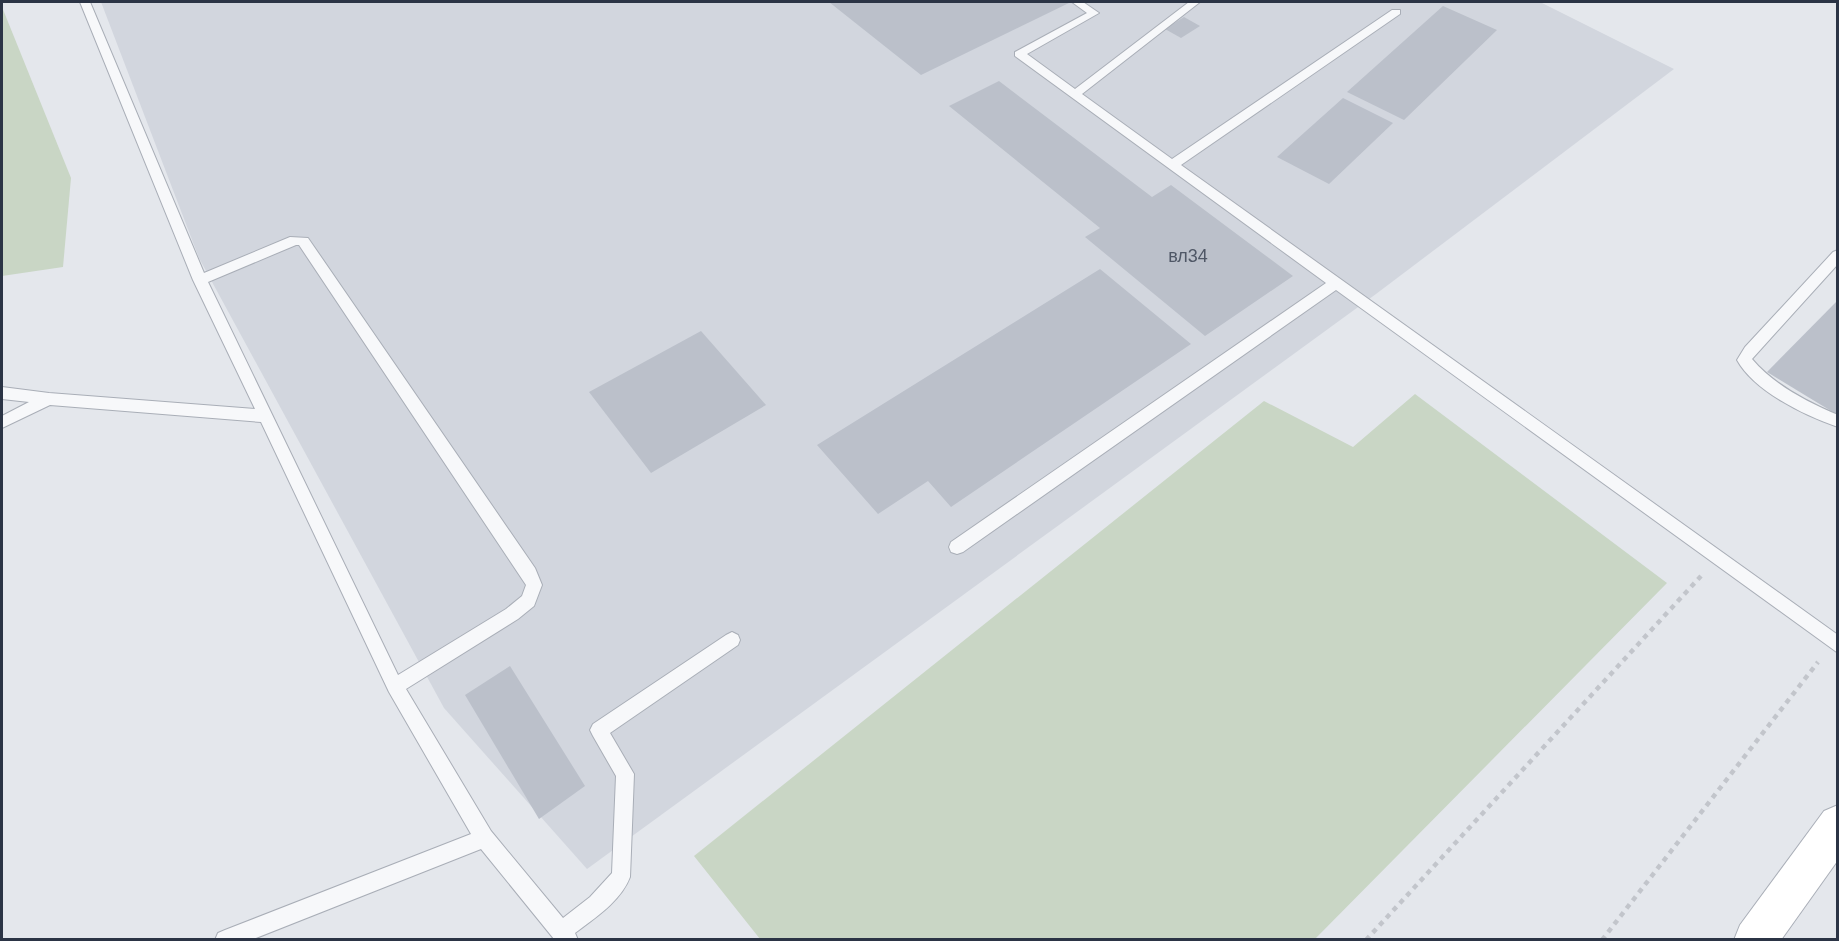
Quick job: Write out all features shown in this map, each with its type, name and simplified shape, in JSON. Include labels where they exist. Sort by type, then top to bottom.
[{"type":"main road","points":[[1755,939],[1838,825]]},
{"type":"lane","points":[[85,2],[200,280],[395,686],[484,838],[565,936],[621,877],[625,774],[599,730],[732,640]]},
{"type":"lane","points":[[1077,2],[1094,13],[1019,54],[1836,644]]},
{"type":"lane","points":[[1075,94],[1195,2]]},
{"type":"lane","points":[[1173,164],[1396,12]]},
{"type":"lane","points":[[200,280],[284,244],[295,240],[303,241],[529,573],[534,585],[528,601],[512,614],[395,686]]},
{"type":"lane","points":[[1838,255],[1744,360],[1753,373],[1818,414],[1838,421]]},
{"type":"lane","points":[[957,547],[1337,282]]},
{"type":"lane","points":[[2,393],[49,399],[264,416]]},
{"type":"lane","points":[[2,422],[49,399]]},
{"type":"lane","points":[[225,939],[484,838]]},
{"type":"path","points":[[1366,939],[1718,558]]},
{"type":"path","points":[[1602,939],[1836,644]]},
{"type":"shaded area","points":[[101,2],[1540,2],[1674,69],[1376,294],[587,869],[444,708],[199,258]]},
{"type":"green space","points":[[2,7],[71,178],[63,267],[2,276]]},
{"type":"green space","points":[[1415,394],[1667,583],[1315,939],[760,939],[694,856],[1264,401],[1353,447]]},
{"type":"building","points":[[829,2],[1071,2],[921,75]]},
{"type":"building","points":[[1443,6],[1497,30],[1404,120],[1347,92]]},
{"type":"building","points":[[1184,17],[1200,26],[1181,38],[1165,29]]},
{"type":"building","points":[[999,81],[1152,197],[1171,185],[1293,276],[1205,336],[1085,237],[1100,228],[949,106]]},
{"type":"building","points":[[1343,98],[1393,123],[1329,184],[1277,157]]},
{"type":"building","points":[[1100,269],[1191,344],[951,507],[928,481],[878,514],[817,445]]},
{"type":"building","points":[[1838,300],[1838,413],[1836,414],[1767,372]]},
{"type":"building","points":[[701,331],[766,405],[651,473],[589,392]]},
{"type":"building","points":[[510,666],[585,786],[539,819],[465,695]]}]
